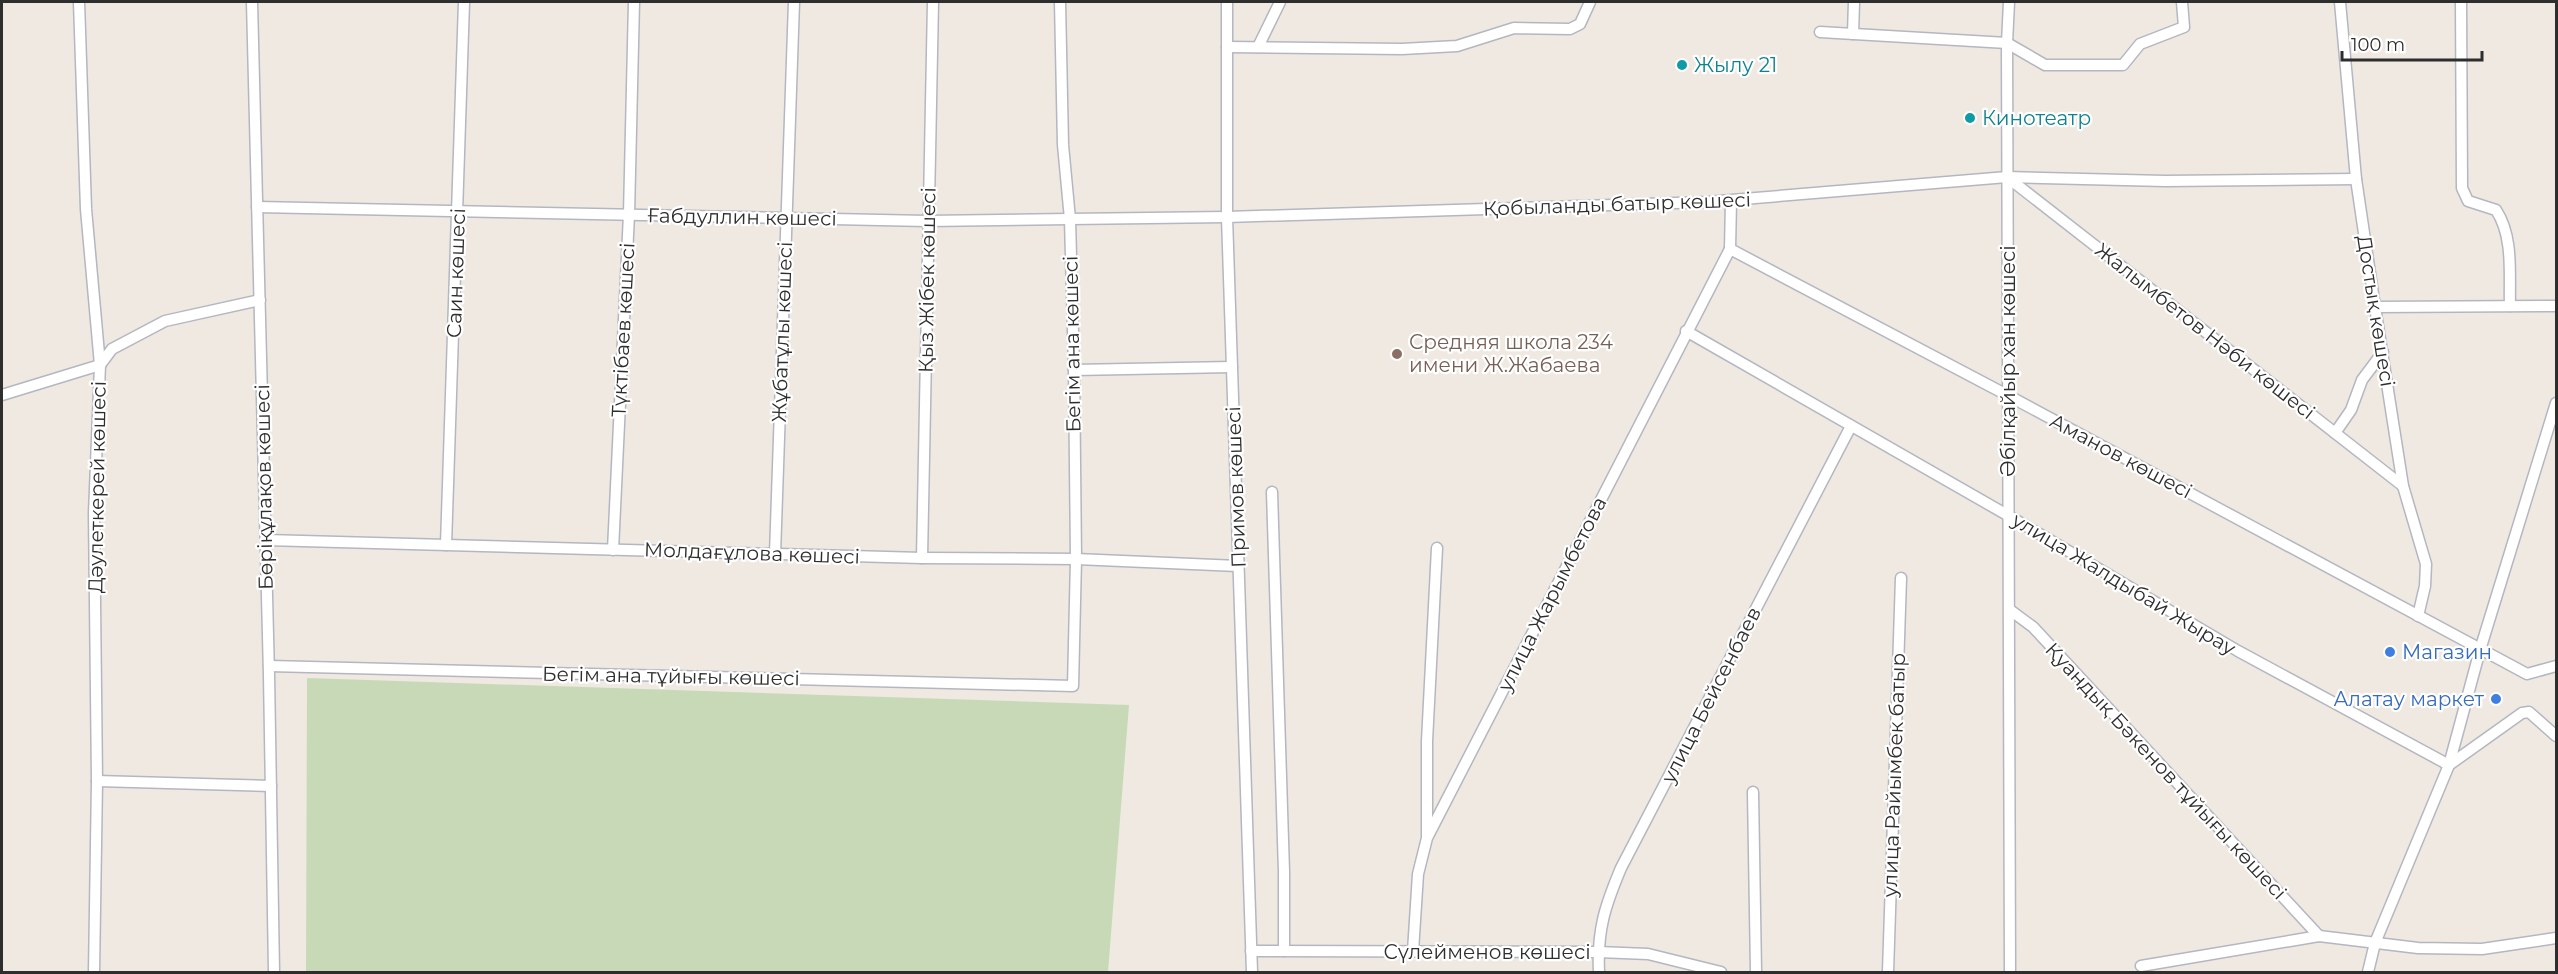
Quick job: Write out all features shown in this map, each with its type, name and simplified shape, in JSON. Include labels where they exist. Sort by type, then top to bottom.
[{"type":"street","name":"Дәулеткерей көшесі","points":[[78,2],[86,209],[100,365],[94,513],[97,781],[94,972]]},
{"type":"street","name":"Бөріқұлақов көшесі","points":[[252,2],[269,666],[274,972]]},
{"type":"street","name":"Саин көшесі","points":[[446,545],[464,2]]},
{"type":"street","name":"Түктібаев көшесі","points":[[613,550],[629,214],[634,2]]},
{"type":"street","name":"Жұбатұлы көшесі","points":[[775,554],[794,2]]},
{"type":"street","name":"Қыз Жібек көшесі","points":[[922,558],[933,2]]},
{"type":"street","name":"Бегім ана көшесі","points":[[1060,2],[1063,145],[1070,219],[1074,370],[1076,559],[1073,686]]},
{"type":"street","name":"Примов көшесі","points":[[1227,2],[1227,217],[1252,972]]},
{"type":"street","points":[[1258,47],[1280,2]]},
{"type":"street","points":[[1227,46],[1402,49],[1457,46],[1514,28],[1570,29],[1580,24],[1590,2]]},
{"type":"street","points":[[1853,33],[1854,2]]},
{"type":"street","name":"Әбілқайыр хан көшесі","points":[[2009,2],[2007,395],[2010,610],[2010,972]]},
{"type":"street","points":[[1820,32],[2007,43],[2045,65],[2123,65],[2140,44],[2184,27],[2182,2]]},
{"type":"street","name":"Достық көшесі","points":[[2340,2],[2356,179],[2374,307],[2403,486],[2426,564],[2425,586],[2418,616]]},
{"type":"street","points":[[2461,2],[2462,188],[2468,201],[2496,210],[2502,220],[2507,234],[2510,306]]},
{"type":"street","name":"Қобыланды батыр көшесі","points":[[1227,217],[1731,201],[2007,177],[2165,181],[2356,179]]},
{"type":"street","name":"Жалымбетов Нәби көшесі","points":[[2007,177],[2403,486]]},
{"type":"street","points":[[1730,249],[1731,201]]},
{"type":"street","name":"Ғабдуллин көшесі","points":[[257,207],[927,221],[1227,217]]},
{"type":"street","name":"Аманов көшесі","points":[[1730,249],[2527,674],[2532,675],[2556,666]]},
{"type":"street","name":"улица Жарымбетова","points":[[1413,951],[1418,874],[1427,838],[1730,249]]},
{"type":"street","points":[[2,395],[100,365],[112,349],[165,321],[260,300]]},
{"type":"street","points":[[2374,307],[2556,306]]},
{"type":"street","name":"улица Жалдыбай Жырау","points":[[1686,331],[2009,516],[2238,651],[2449,765]]},
{"type":"street","points":[[2335,433],[2351,410],[2362,380],[2382,352]]},
{"type":"street","points":[[1074,370],[1232,367]]},
{"type":"street","points":[[2368,972],[2375,943],[2449,765],[2480,650],[2556,403]]},
{"type":"street","name":"улица Бейсенбаев","points":[[1599,972],[1598,952],[1604,908],[1622,868],[1851,426]]},
{"type":"street","points":[[1272,492],[1284,872],[1284,951]]},
{"type":"street","name":"Молдағұлова көшесі","points":[[266,540],[922,558],[1076,559],[1238,567]]},
{"type":"street","points":[[1427,838],[1427,741],[1437,548]]},
{"type":"street","name":"улица Райымбек батыр","points":[[1888,972],[1901,578]]},
{"type":"street","name":"Қуандық Бәкенов тұйығы көшесі","points":[[2010,610],[2033,627],[2319,936]]},
{"type":"street","name":"Бегім ана тұйығы көшесі","points":[[269,666],[1073,686]]},
{"type":"street","points":[[2449,765],[2522,713],[2529,712],[2556,736]]},
{"type":"street","points":[[97,781],[271,786]]},
{"type":"street","points":[[1753,792],[1756,972]]},
{"type":"street","points":[[2141,966],[2319,936],[2418,948],[2482,949],[2556,938]]},
{"type":"street","name":"Сүлейменов көшесі","points":[[1251,951],[1648,954],[1721,972]]},
{"type":"green space","points":[[307,678],[1129,705],[1108,972],[306,972]]},
{"type":"place","name":"Жылу 21","points":[[1682,65]]},
{"type":"place","name":"Кинотеатр","points":[[1970,118]]},
{"type":"place","name":"Средняя школа 234 имени Ж.Жабаева","points":[[1397,354]]},
{"type":"place","name":"Магазин","points":[[2390,652]]},
{"type":"place","name":"Алатау маркет","points":[[2496,699]]}]
